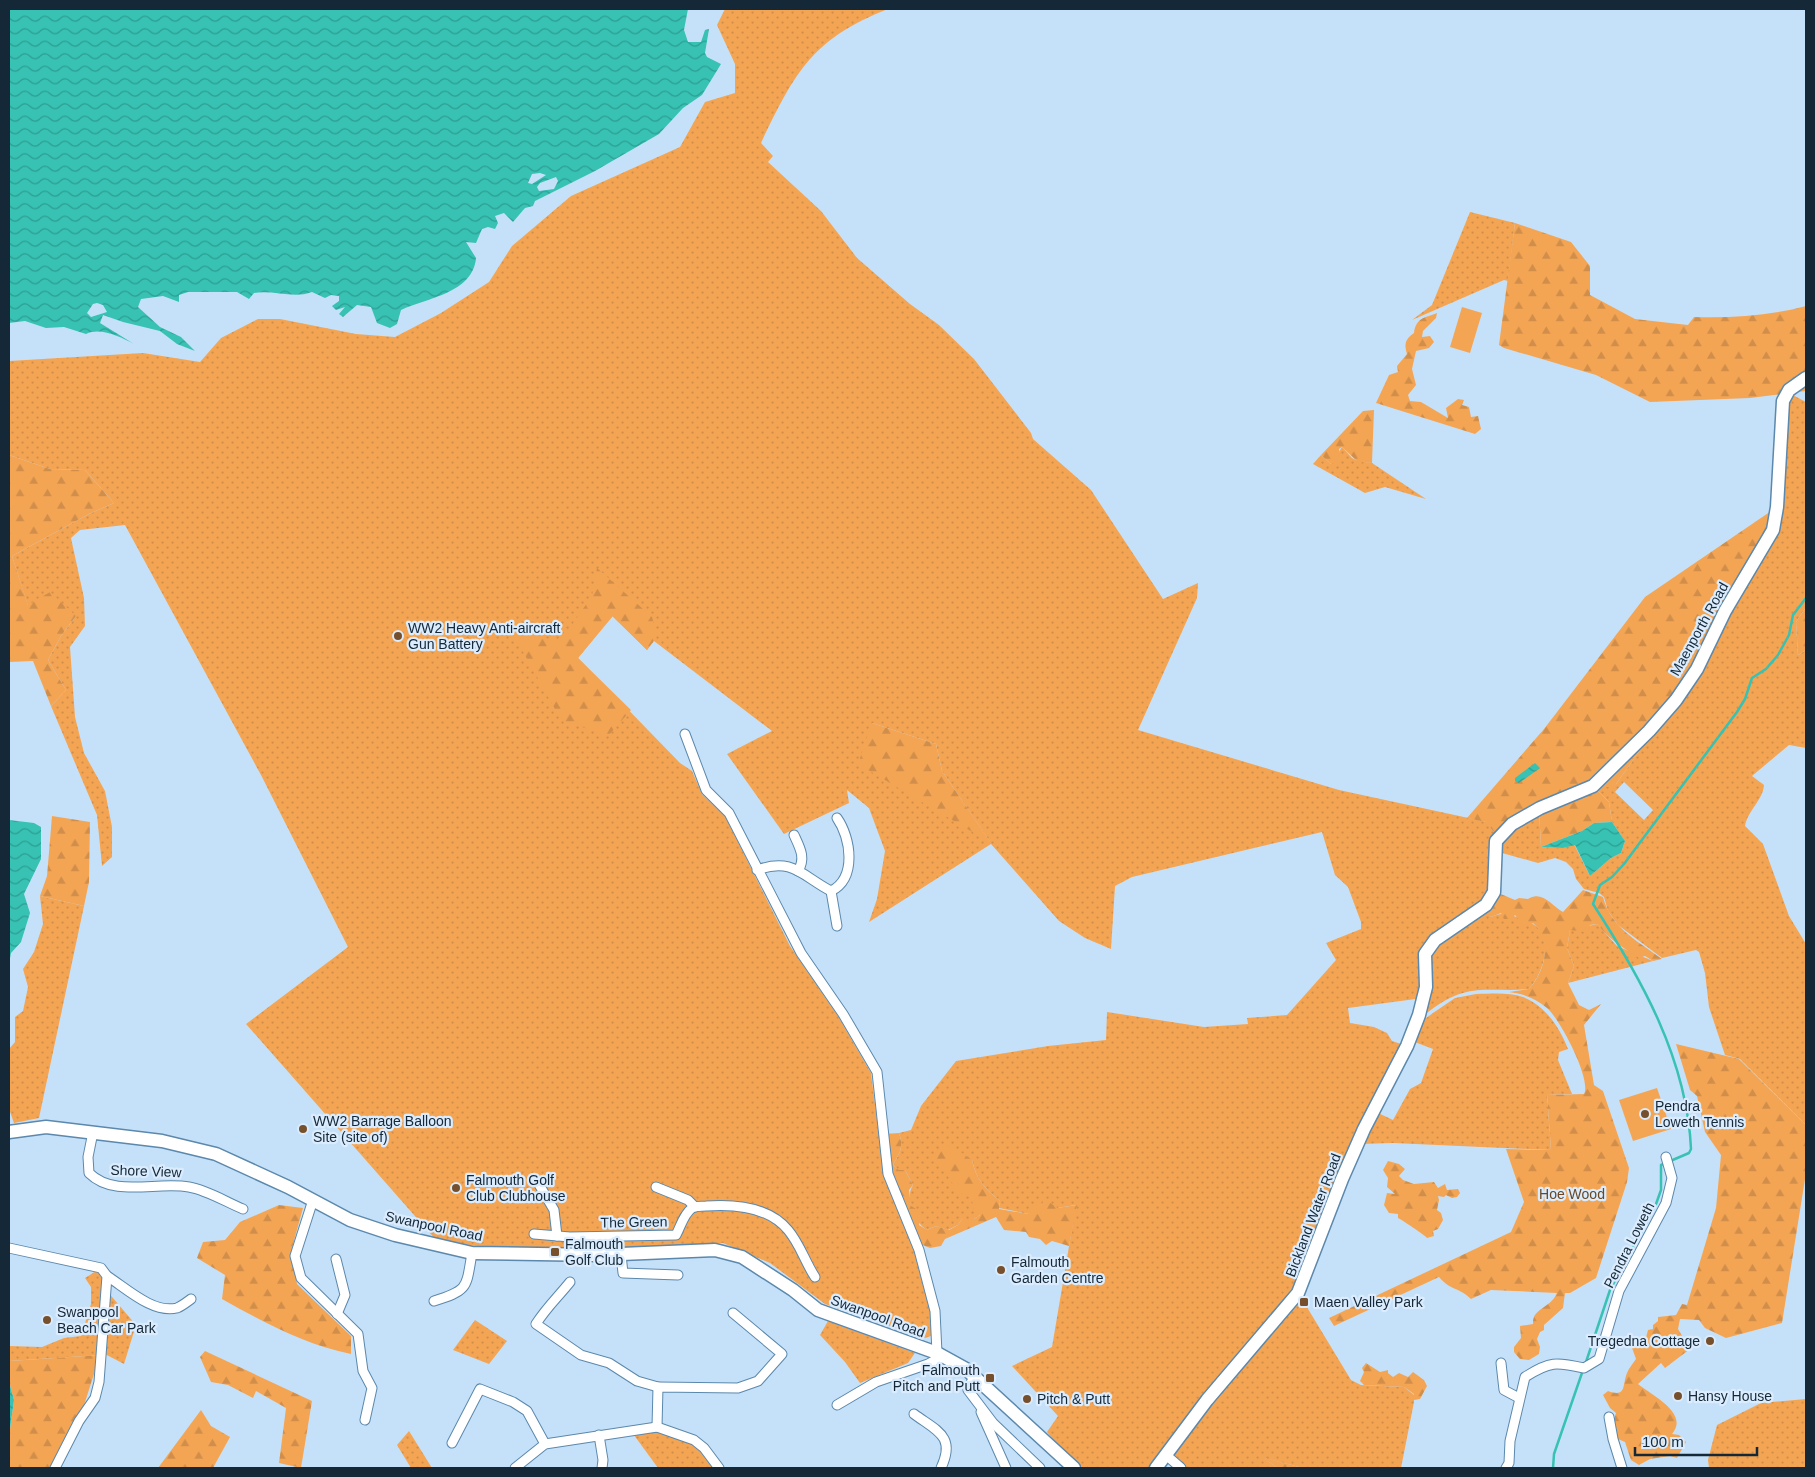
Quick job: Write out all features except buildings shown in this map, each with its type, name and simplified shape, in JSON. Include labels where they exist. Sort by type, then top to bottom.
[{"type":"street","name":"Maenporth Road","points":[[1494,851],[1496,841],[1512,824],[1540,808],[1593,786],[1676,700],[1697,669],[1726,611],[1773,530],[1777,507],[1782,401],[1789,390],[1806,378]]},
{"type":"street","points":[[685,734],[706,790],[729,813],[801,954],[843,1014],[877,1072],[888,1174],[919,1250],[935,1311],[940,1355],[928,1364],[876,1382],[837,1405]]},
{"type":"street","points":[[831,891],[840,887],[847,869],[849,846],[846,830],[837,818]]},
{"type":"street","points":[[794,835],[801,850],[803,863],[798,871]]},
{"type":"street","name":"Bickland Water Road","points":[[1156,1468],[1207,1400],[1298,1293],[1342,1179],[1364,1130],[1390,1081],[1419,1015],[1426,987],[1425,954],[1435,940],[1486,905],[1494,892],[1494,851]]},
{"type":"street","points":[[757,870],[774,863],[789,866],[831,891],[837,926]]},
{"type":"street","name":"Swanpool Road","points":[[9,1132],[46,1127],[162,1141],[216,1154],[313,1200],[350,1220],[394,1235],[472,1253],[621,1255],[715,1250],[742,1257],[793,1290],[818,1310],[940,1355],[974,1376],[1074,1468]]},
{"type":"street","name":"Shore View","points":[[93,1132],[88,1158],[89,1174],[97,1182],[114,1186],[191,1187],[243,1209]]},
{"type":"street","name":"Pendra Loweth","points":[[1506,1468],[1509,1463],[1510,1441],[1525,1377],[1544,1365],[1562,1364],[1584,1368],[1599,1359],[1618,1291],[1666,1203],[1672,1178],[1666,1157]]},
{"type":"street","points":[[537,1181],[554,1210],[557,1236]]},
{"type":"street","name":"The Green","points":[[534,1234],[557,1236],[676,1235],[687,1213],[696,1206],[688,1200],[656,1187]]},
{"type":"street","points":[[313,1200],[295,1256],[301,1278],[358,1334],[362,1371],[372,1388],[365,1420]]},
{"type":"street","points":[[696,1206],[723,1204],[743,1207],[759,1211],[777,1220],[788,1229],[815,1277]]},
{"type":"street","points":[[9,1248],[101,1268],[107,1276],[148,1303],[167,1308],[178,1307],[191,1299]]},
{"type":"street","points":[[434,1301],[458,1293],[467,1283],[472,1253]]},
{"type":"street","points":[[621,1255],[624,1273],[678,1276]]},
{"type":"street","points":[[336,1259],[345,1294],[337,1314]]},
{"type":"street","points":[[55,1468],[79,1421],[95,1398],[99,1382],[107,1276]]},
{"type":"street","points":[[570,1282],[557,1298],[549,1304],[536,1324],[581,1355],[609,1363],[637,1381],[658,1387],[738,1388],[758,1381],[782,1354],[733,1312]]},
{"type":"street","points":[[1501,1363],[1504,1390],[1519,1398]]},
{"type":"street","points":[[974,1376],[968,1390],[980,1407],[1040,1468]]},
{"type":"street","points":[[657,1427],[658,1387]]},
{"type":"street","points":[[452,1443],[480,1389],[513,1402],[527,1411],[545,1444]]},
{"type":"street","points":[[980,1407],[988,1432],[1006,1468]]},
{"type":"street","points":[[914,1414],[941,1435],[948,1446],[947,1456],[941,1468]]},
{"type":"street","points":[[1609,1416],[1613,1439],[1622,1468]]},
{"type":"street","points":[[515,1468],[545,1444],[657,1427],[694,1440],[704,1448],[719,1468]]},
{"type":"street","points":[[599,1435],[603,1460],[602,1468]]},
{"type":"street","points":[[1166,1455],[1181,1468]]},
{"type":"green space","points":[[725,9],[888,9],[862,20],[823,46],[796,77],[784,96],[761,143],[773,156],[768,162],[821,211],[857,258],[910,304],[939,325],[974,359],[1031,433],[1033,439],[1091,490],[1163,599],[1198,583],[1197,598],[1138,730],[1339,790],[1487,822],[1499,836],[1494,891],[1425,954],[1423,998],[1348,1008],[1350,1023],[1374,1027],[1387,1033],[1392,1041],[1407,1046],[1298,1293],[1165,1446],[1149,1468],[1083,1468],[1059,1447],[1047,1432],[1058,1416],[1012,1366],[1052,1347],[1076,1205],[1057,1208],[1042,1205],[1029,1214],[999,1208],[1000,1201],[982,1183],[976,1173],[972,1160],[942,1168],[972,1198],[980,1215],[974,1219],[962,1219],[958,1225],[948,1230],[936,1226],[927,1230],[918,1222],[910,1204],[913,1185],[905,1170],[899,1170],[893,1165],[900,1150],[899,1133],[911,1130],[921,1106],[956,1061],[1048,1046],[1106,1040],[1107,1012],[1204,1027],[1248,1024],[1247,1018],[1287,1015],[1336,960],[1326,943],[1361,929],[1361,922],[1348,887],[1335,875],[1322,832],[1132,877],[1115,886],[1111,949],[1085,938],[1059,921],[991,844],[869,922],[877,899],[885,851],[869,808],[847,790],[849,803],[784,834],[727,754],[772,731],[654,641],[647,650],[612,616],[578,658],[680,763],[692,771],[702,794],[725,816],[790,946],[838,1016],[871,1073],[884,1174],[914,1251],[931,1315],[931,1336],[925,1338],[825,1304],[770,1263],[723,1243],[570,1250],[484,1247],[436,1240],[246,1024],[348,947],[261,775],[125,525],[80,530],[71,538],[84,598],[85,626],[70,647],[75,717],[84,753],[105,791],[112,827],[112,857],[102,866],[97,815],[51,706],[66,690],[48,660],[61,636],[76,616],[28,606],[12,556],[89,514],[114,503],[85,470],[50,469],[9,455],[9,361],[143,353],[200,362],[221,338],[258,319],[280,319],[356,334],[395,337],[441,313],[489,282],[512,246],[571,196],[680,147],[705,102],[735,93],[735,64],[717,25]],"holes":[[[872,723],[936,744],[942,771],[990,842]]]},
{"type":"green space","points":[[1470,212],[1515,223],[1508,281],[1504,280],[1412,320],[1432,305]]},
{"type":"green space","points":[[1515,223],[1571,242],[1590,266],[1590,295],[1635,319],[1688,325],[1694,317],[1750,316],[1806,306],[1806,391],[1750,398],[1650,402],[1596,375],[1504,348],[1499,345]]},
{"type":"green space","points":[[1462,307],[1482,313],[1470,353],[1450,347]]},
{"type":"green space","points":[[1437,313],[1436,318],[1423,331],[1422,337],[1430,336],[1434,342],[1429,348],[1416,351],[1412,369],[1416,385],[1408,395],[1410,401],[1421,402],[1448,418],[1446,408],[1458,399],[1464,400],[1462,405],[1469,407],[1471,417],[1478,416],[1481,429],[1475,434],[1376,403],[1389,375],[1398,372],[1397,366],[1407,354],[1406,342],[1414,333],[1419,321]]},
{"type":"green space","points":[[1789,393],[1806,402],[1806,607],[1796,622],[1798,655],[1806,650],[1806,748],[1789,745],[1752,776],[1764,785],[1745,826],[1763,844],[1789,916],[1806,944],[1806,1125],[1740,1059],[1725,1055],[1709,1007],[1705,973],[1699,952],[1696,950],[1662,958],[1618,925],[1608,911],[1604,897],[1599,893],[1584,889],[1576,879],[1573,869],[1566,862],[1555,858],[1538,863],[1495,851],[1497,841],[1539,809],[1541,847],[1563,848],[1574,844],[1590,876],[1611,858],[1621,853],[1625,841],[1612,822],[1609,802],[1593,786],[1616,784],[1676,700],[1773,530]],"holes":[[[1624,782],[1653,810],[1644,820],[1615,792]]]},
{"type":"green space","points":[[1374,410],[1372,463],[1358,462],[1342,447],[1339,449],[1339,462],[1331,464],[1321,455],[1363,411]]},
{"type":"green space","points":[[1342,447],[1352,458],[1372,463],[1426,499],[1385,487],[1365,493],[1313,464],[1321,455],[1331,464]]},
{"type":"green space","points":[[9,455],[50,469],[85,470],[114,503],[89,514],[12,556],[28,605],[50,592],[76,616],[61,636],[48,660],[66,690],[51,706],[33,661],[9,662]]},
{"type":"green space","points":[[1777,507],[1773,530],[1676,700],[1616,784],[1609,787],[1594,787],[1609,802],[1612,822],[1594,823],[1582,831],[1541,847],[1539,809],[1499,836],[1486,822],[1467,818],[1544,729],[1645,597]]},
{"type":"green space","points":[[597,568],[652,617],[657,636],[647,650],[613,616],[578,658],[631,710],[608,736],[561,720],[510,628],[560,642],[592,596]]},
{"type":"green space","points":[[1806,607],[1806,650],[1798,655],[1796,622]]},
{"type":"green space","points":[[872,723],[936,744],[942,771],[991,843],[858,764]]},
{"type":"green space","points":[[52,816],[90,822],[89,882],[84,906],[40,896],[47,876]]},
{"type":"green space","name":"Hoe Wood","points":[[1583,890],[1603,897],[1612,917],[1626,933],[1662,959],[1653,961],[1645,956],[1639,958],[1611,939],[1597,924],[1590,925],[1587,932],[1570,930],[1567,948],[1574,966],[1568,983],[1579,1005],[1589,1010],[1601,1004],[1584,1025],[1594,1085],[1603,1091],[1629,1168],[1627,1182],[1596,1278],[1570,1293],[1565,1293],[1563,1308],[1544,1325],[1544,1330],[1540,1332],[1537,1339],[1540,1347],[1539,1354],[1529,1360],[1520,1359],[1514,1352],[1514,1347],[1521,1338],[1520,1326],[1533,1324],[1533,1319],[1538,1311],[1550,1302],[1557,1293],[1491,1290],[1471,1299],[1463,1292],[1447,1285],[1439,1277],[1334,1326],[1329,1318],[1511,1232],[1524,1202],[1506,1149],[1551,1150],[1547,1095],[1584,1094],[1585,1087],[1579,1064],[1567,1036],[1553,1014],[1534,999],[1509,992],[1529,989],[1539,974],[1543,965],[1545,947],[1539,930],[1533,923],[1528,926],[1522,924],[1515,915],[1511,919],[1504,919],[1501,913],[1491,917],[1486,912],[1496,892],[1515,900],[1538,896],[1563,912]]},
{"type":"green space","points":[[40,896],[84,906],[39,1118],[14,1123],[9,1109],[9,1049],[15,1042],[15,1017],[23,1011],[28,987],[23,969],[34,952],[43,924]]},
{"type":"green space","points":[[1485,908],[1491,917],[1499,914],[1513,915],[1532,923],[1538,928],[1545,942],[1545,950],[1542,967],[1534,983],[1529,989],[1479,990],[1457,995],[1451,997],[1419,1019],[1427,954]]},
{"type":"green space","points":[[1597,924],[1617,946],[1653,961],[1568,983],[1574,966],[1567,948],[1570,930]]},
{"type":"green space","points":[[1476,994],[1512,994],[1531,1001],[1551,1018],[1565,1041],[1568,1049],[1559,1052],[1558,1060],[1572,1094],[1547,1095],[1551,1150],[1393,1143],[1360,1144],[1376,1112],[1393,1120],[1410,1089],[1421,1083],[1433,1049],[1412,1041],[1418,1024],[1455,998]]},
{"type":"green space","points":[[1676,1044],[1739,1059],[1806,1125],[1806,1173],[1782,1323],[1726,1338],[1705,1328],[1699,1320],[1680,1319],[1678,1329],[1690,1349],[1665,1368],[1661,1363],[1638,1384],[1667,1405],[1673,1412],[1676,1426],[1672,1434],[1679,1435],[1686,1442],[1677,1458],[1670,1456],[1650,1459],[1639,1465],[1631,1460],[1625,1442],[1618,1439],[1613,1424],[1616,1413],[1610,1408],[1603,1395],[1608,1391],[1614,1393],[1621,1392],[1627,1373],[1636,1359],[1632,1348],[1636,1344],[1644,1345],[1648,1330],[1653,1329],[1653,1325],[1658,1321],[1658,1317],[1676,1315],[1682,1304],[1687,1305],[1716,1208],[1721,1155],[1705,1132],[1697,1096],[1690,1090]]},
{"type":"green space","name":"Pendra Loweth Tennis","points":[[1657,1088],[1671,1129],[1633,1141],[1619,1100]]},
{"type":"green space","points":[[899,1133],[900,1150],[893,1165],[899,1170],[905,1170],[913,1185],[909,1190],[911,1206],[921,1212],[919,1225],[927,1230],[936,1226],[949,1230],[958,1225],[962,1219],[974,1219],[980,1215],[973,1209],[972,1198],[959,1191],[946,1173],[936,1164],[936,1155],[943,1145],[956,1149],[972,1160],[976,1173],[982,1183],[1000,1201],[999,1209],[1029,1214],[1031,1207],[1042,1205],[1044,1198],[1057,1208],[1077,1205],[1069,1246],[1052,1241],[1046,1245],[1040,1239],[1029,1237],[1026,1232],[1004,1230],[996,1217],[945,1239],[941,1246],[930,1248],[915,1242],[888,1174],[884,1134]]},
{"type":"green space","points":[[1388,1161],[1399,1164],[1405,1169],[1399,1176],[1403,1180],[1414,1184],[1434,1182],[1438,1188],[1445,1184],[1447,1190],[1458,1189],[1460,1193],[1457,1197],[1438,1196],[1437,1210],[1441,1213],[1443,1220],[1438,1229],[1433,1231],[1434,1236],[1427,1238],[1398,1218],[1398,1214],[1389,1213],[1384,1205],[1387,1193],[1395,1194],[1387,1187],[1388,1178],[1383,1170]]},
{"type":"green space","points":[[279,1205],[303,1208],[292,1248],[297,1284],[351,1336],[351,1354],[301,1339],[222,1299],[225,1275],[197,1258],[203,1242],[225,1240],[240,1222]]},
{"type":"green space","points":[[101,1268],[107,1291],[136,1325],[124,1364],[101,1352],[100,1355],[9,1361],[9,1346],[42,1347],[64,1338],[81,1336],[91,1304],[91,1287],[85,1278]]},
{"type":"green space","points":[[1299,1294],[1351,1380],[1361,1385],[1404,1387],[1414,1395],[1401,1468],[1303,1468],[1264,1458],[1277,1468],[1184,1468],[1169,1455]]},
{"type":"green space","points":[[475,1320],[507,1341],[489,1364],[453,1350]]},
{"type":"green space","points":[[828,1321],[915,1353],[908,1363],[860,1383],[845,1362],[820,1335]]},
{"type":"green space","points":[[205,1351],[312,1401],[301,1468],[279,1463],[286,1408],[256,1391],[253,1398],[228,1385],[211,1382],[200,1357]]},
{"type":"green space","points":[[100,1355],[79,1421],[55,1468],[9,1468],[9,1436],[14,1400],[9,1382],[9,1361]]},
{"type":"green space","points":[[1366,1363],[1380,1372],[1388,1370],[1388,1373],[1393,1377],[1399,1373],[1408,1377],[1413,1372],[1424,1380],[1427,1386],[1420,1399],[1414,1400],[1414,1394],[1404,1387],[1364,1385],[1360,1381],[1364,1372],[1362,1368]]},
{"type":"green space","points":[[1806,1399],[1806,1468],[1709,1468],[1708,1460],[1717,1425],[1761,1403]]},
{"type":"green space","points":[[201,1410],[211,1426],[230,1437],[213,1468],[158,1468]]},
{"type":"green space","points":[[657,1427],[694,1440],[719,1468],[658,1468],[631,1431]]},
{"type":"green space","points":[[409,1431],[432,1468],[411,1468],[397,1445]]},
{"type":"green space","points":[[1262,1457],[1303,1468],[1277,1468]]},
{"type":"water","points":[[9,9],[688,9],[684,30],[688,42],[701,42],[705,30],[709,29],[705,53],[707,57],[721,64],[702,95],[683,108],[659,134],[595,171],[535,201],[533,206],[525,208],[513,222],[504,213],[495,216],[498,223],[495,229],[488,227],[482,229],[476,243],[466,242],[476,258],[473,270],[467,279],[447,293],[401,310],[397,324],[390,328],[377,323],[371,307],[357,305],[343,317],[339,314],[345,307],[336,310],[332,306],[339,301],[339,296],[331,295],[325,298],[312,292],[291,295],[261,292],[254,293],[249,299],[237,292],[188,292],[179,295],[179,302],[163,296],[141,299],[138,307],[160,327],[181,337],[195,351],[177,344],[160,331],[103,315],[100,323],[134,344],[104,332],[86,334],[64,327],[46,328],[25,321],[9,323]],"holes":[[[540,173],[546,175],[532,184],[528,183],[532,174]],[[556,177],[558,181],[554,189],[539,191],[537,187],[540,183]],[[93,304],[103,305],[107,312],[91,317],[87,313]]]},
{"type":"water","points":[[1535,763],[1540,768],[1519,783],[1515,781],[1515,778]]},
{"type":"water","points":[[9,820],[34,823],[41,827],[41,859],[24,894],[30,913],[21,942],[11,953],[9,963]]},
{"type":"water","points":[[1612,822],[1625,841],[1621,853],[1611,858],[1590,876],[1575,845],[1563,848],[1541,847],[1582,831],[1594,823]]},
{"type":"water","points":[[9,1382],[14,1400],[9,1436]]},
{"type":"waterway","points":[[1586,1362],[1610,1290],[1656,1204],[1661,1190],[1661,1165],[1689,1153],[1691,1149],[1688,1116],[1681,1083],[1671,1051],[1644,990],[1593,904],[1600,885],[1612,877],[1624,864],[1737,712],[1745,699],[1752,678],[1766,669],[1778,655],[1789,635],[1793,615],[1806,598]]},
{"type":"waterway","points":[[1553,1468],[1554,1454],[1583,1370]]},
{"type":"place","name":"WW2 Heavy Anti-aircraft Gun Battery","points":[[398,636]]},
{"type":"place","name":"Pendra Loweth Tennis","points":[[1645,1114]]},
{"type":"place","name":"WW2 Barrage Balloon Site (site of)","points":[[303,1129]]},
{"type":"place","name":"Falmouth Golf Club Clubhouse","points":[[456,1188]]},
{"type":"place","name":"Falmouth Golf Club","points":[[555,1252]]},
{"type":"place","name":"Falmouth Garden Centre","points":[[1001,1270]]},
{"type":"place","name":"Maen Valley Park","points":[[1304,1302]]},
{"type":"place","name":"Swanpool Beach Car Park","points":[[47,1320]]},
{"type":"place","name":"Tregedna Cottage","points":[[1710,1341]]},
{"type":"place","name":"Falmouth Pitch and Putt","points":[[990,1378]]},
{"type":"place","name":"Hansy House","points":[[1678,1396]]},
{"type":"place","name":"Pitch & Putt","points":[[1027,1399]]}]
